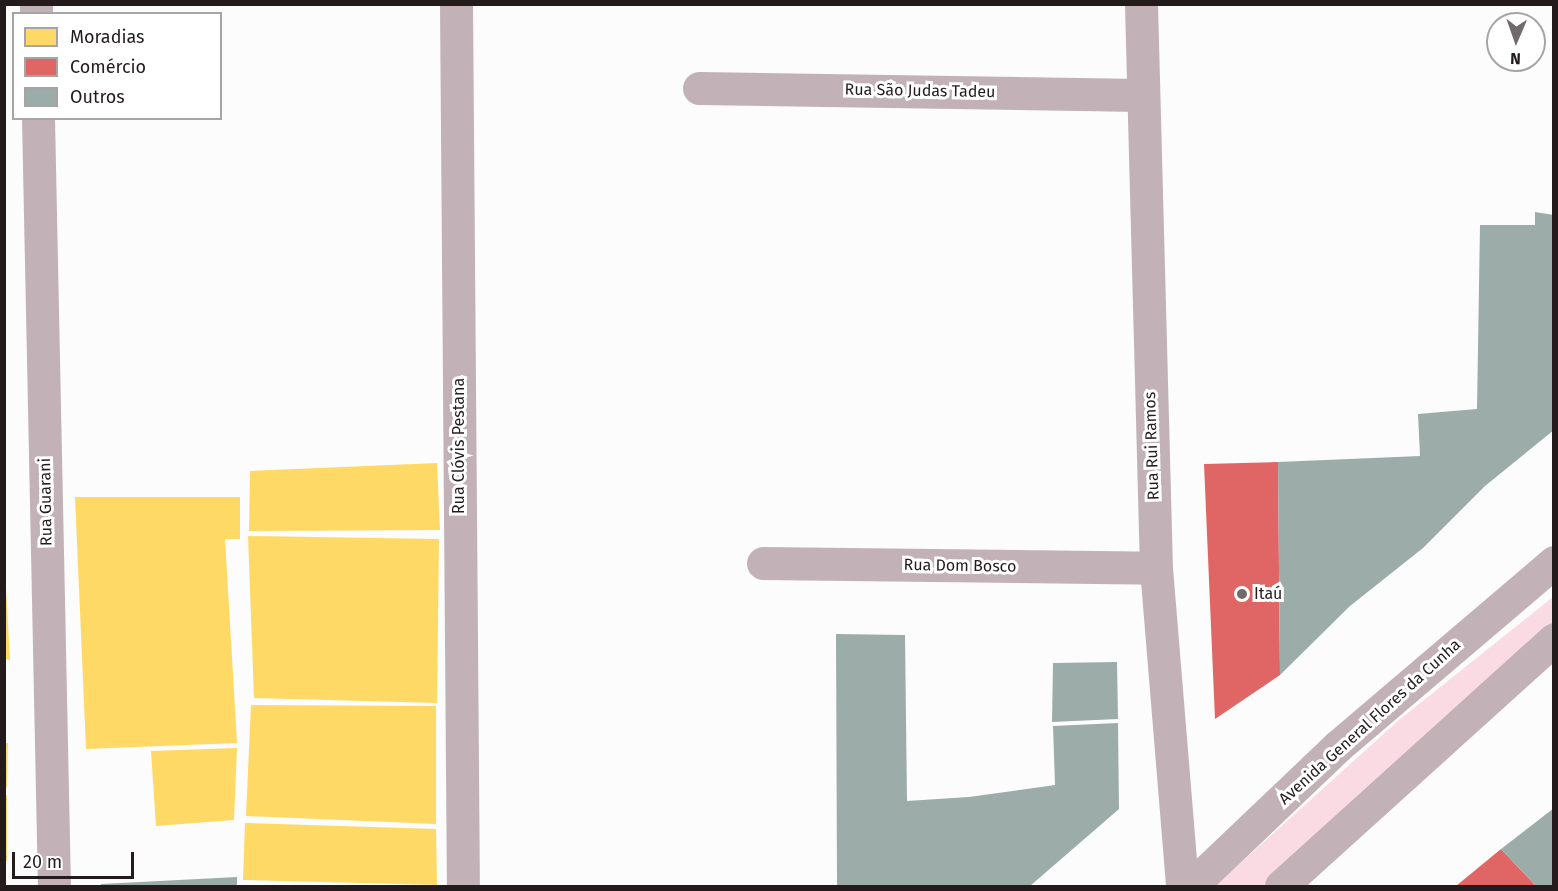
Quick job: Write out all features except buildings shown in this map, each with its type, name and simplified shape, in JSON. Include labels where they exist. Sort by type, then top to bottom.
[{"type":"main road","name":"Avenida General Flores da Cunha","points":[[1191,886],[1338,746],[1554,562]]},
{"type":"main road","points":[[1281,886],[1554,639]]},
{"type":"street","name":"Rua Clóvis Pestana","points":[[456,4],[463,886]]},
{"type":"street","name":"Rua Rui Ramos","points":[[1141,4],[1141,95],[1156,568],[1182,886]]},
{"type":"street","name":"Rua São Judas Tadeu","points":[[699,88],[1141,95]]},
{"type":"street","name":"Rua Guarani","points":[[38,120],[54,886]]},
{"type":"street","name":"Rua Dom Bosco","points":[[763,563],[1156,568]]},
{"type":"shaded area","points":[[1553,597],[1553,629],[1265,886],[1215,886],[1399,720]]},
{"type":"place","name":"Itaú","points":[[1242,594]]}]
